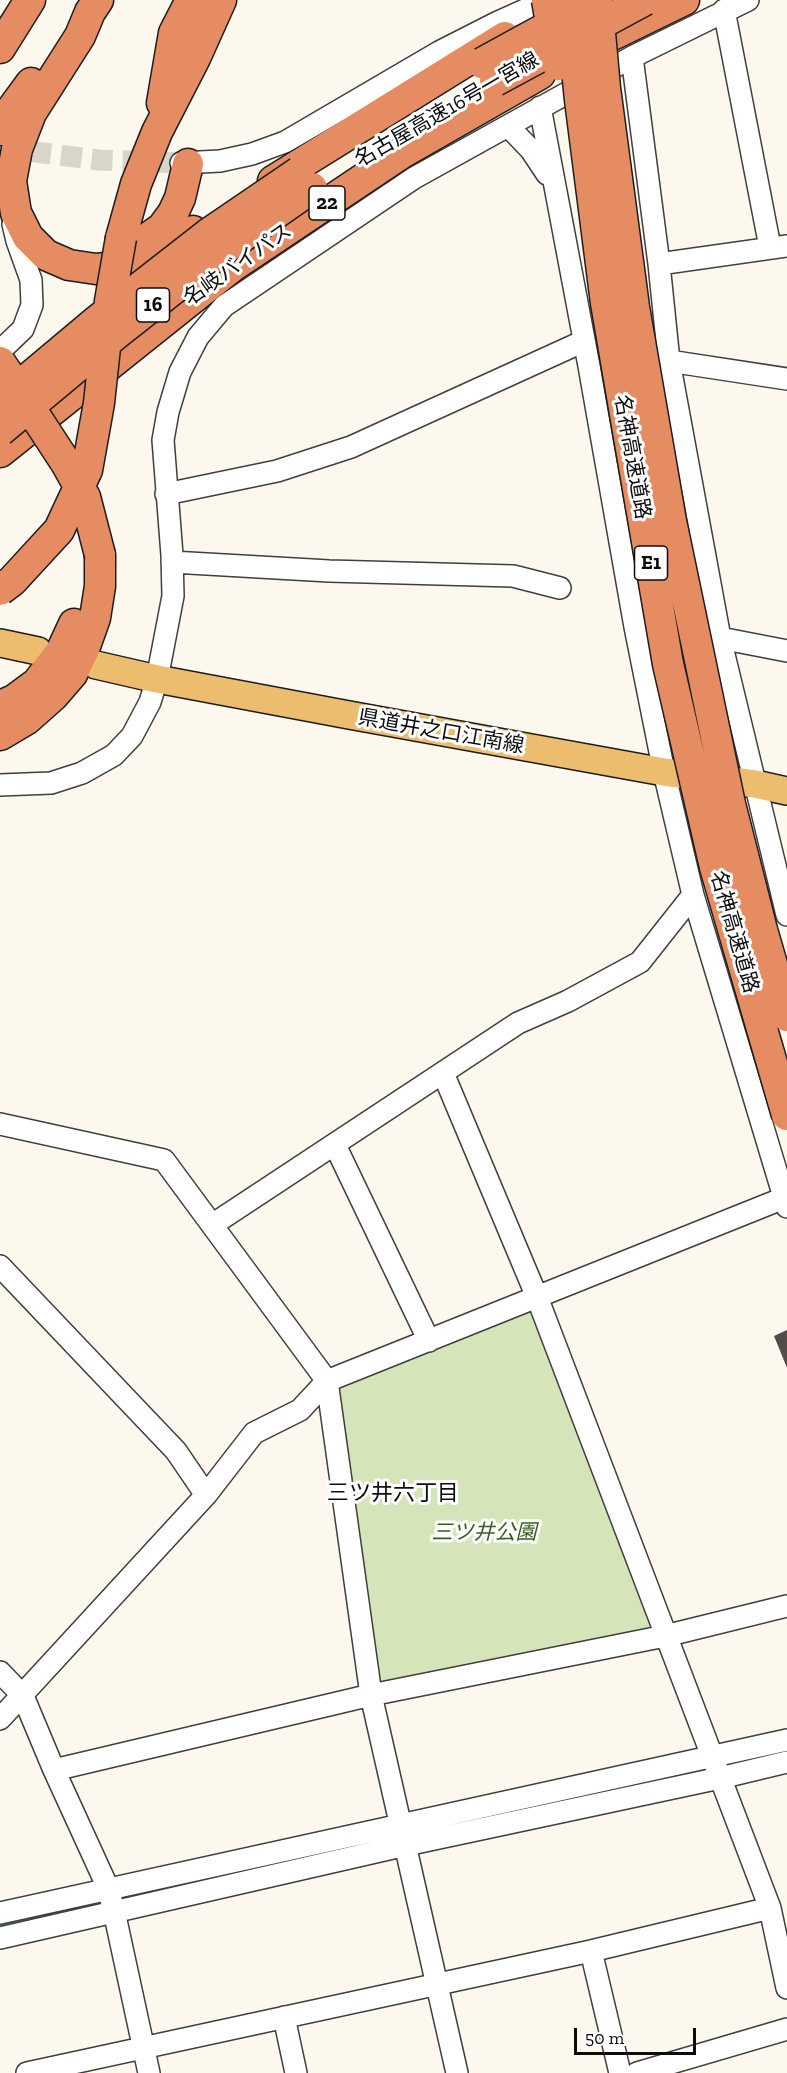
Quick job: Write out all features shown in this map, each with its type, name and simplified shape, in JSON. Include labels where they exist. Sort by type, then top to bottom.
[{"type":"highway","points":[[0,48],[30,0]]},
{"type":"highway","points":[[157,132],[174,33],[191,0]]},
{"type":"highway","points":[[0,590],[12,581],[59,530],[87,470],[99,403],[110,301],[122,238],[136,184],[157,132],[195,58],[221,0]]},
{"type":"highway","points":[[547,0],[593,276],[606,303]]},
{"type":"highway","name":"名神高速道路","points":[[570,0],[580,100],[606,303],[668,664],[715,867],[787,1115]]},
{"type":"highway","name":"22","points":[[0,393],[82,320],[214,222],[299,164],[491,44],[576,0]]},
{"type":"highway","name":"名神高速道路","points":[[598,0],[604,88],[634,308],[671,521],[730,804],[762,930],[787,1016]]},
{"type":"highway","name":"名古屋高速16号一宮線","points":[[0,402],[99,319],[208,234],[291,177],[482,63],[598,0]]},
{"type":"highway","name":"名古屋高速16号一宮線","points":[[0,431],[115,335],[228,247],[312,188],[495,81],[645,0]]},
{"type":"highway","name":"名岐バイパス","points":[[0,452],[233,266],[392,160],[512,89],[631,24],[684,0]]},
{"type":"highway","points":[[94,6],[80,36],[31,113],[17,149],[11,181],[16,213],[28,237],[46,255],[69,265],[96,269],[117,267],[152,256],[173,246],[225,207],[299,164]]},
{"type":"highway","points":[[0,130],[12,109],[68,32],[94,6]]},
{"type":"highway","points":[[96,269],[114,261],[162,228],[180,198],[184,163]]},
{"type":"highway","points":[[0,362],[86,497],[90,553],[75,622],[61,652],[37,683],[14,700],[0,706]]},
{"type":"highway","points":[[0,393],[52,476],[90,553],[100,586],[95,618],[72,674],[53,696],[27,719],[0,735]]},
{"type":"main road","points":[[0,643],[38,651]]},
{"type":"main road","name":"県道井之口江南線","points":[[96,665],[158,679],[664,772],[755,784],[787,791]]},
{"type":"street","points":[[184,163],[220,161],[252,154],[285,142],[439,52],[547,0]]},
{"type":"street","points":[[0,785],[51,783],[82,773],[114,756],[132,736],[150,702],[158,679],[173,596],[163,440],[168,412],[180,372],[198,337],[224,306],[414,178],[632,57],[748,0]]},
{"type":"street","points":[[659,264],[778,247],[724,10]]},
{"type":"street","points":[[632,57],[669,361],[720,638],[787,915]]},
{"type":"street","points":[[0,1719],[206,1495],[254,1433],[300,1410],[327,1381],[537,1297],[785,1203],[693,895],[664,772],[552,182],[540,107]]},
{"type":"street","points":[[508,126],[531,150],[552,182]]},
{"type":"street","points":[[0,351],[23,329],[32,305],[31,280],[12,221],[11,181]]},
{"type":"street","points":[[166,494],[277,471],[351,447],[584,341]]},
{"type":"street","points":[[669,361],[787,379]]},
{"type":"street","points":[[172,562],[329,571],[513,576],[560,588]]},
{"type":"street","points":[[720,638],[787,651]]},
{"type":"street","points":[[212,1225],[518,1023],[568,1001],[640,962],[693,895]]},
{"type":"street","points":[[442,1073],[537,1297],[770,1908],[787,1988]]},
{"type":"street","points":[[0,1124],[164,1160],[327,1381],[371,1695],[457,2073]]},
{"type":"street","points":[[335,1145],[429,1341]]},
{"type":"street","points":[[0,1266],[176,1451],[206,1495]]},
{"type":"street","points":[[54,1770],[371,1695],[665,1636],[787,1606]]},
{"type":"street","points":[[0,1672],[23,1696],[108,1888],[149,2073]]},
{"type":"street","points":[[0,1913],[787,1740]]},
{"type":"street","points":[[0,1938],[406,1845],[787,1762]]},
{"type":"street","points":[[27,2073],[591,1951],[770,1908]]},
{"type":"street","points":[[591,1951],[620,2073]]},
{"type":"street","points":[[284,2017],[296,2073]]},
{"type":"street","points":[[637,2073],[787,2029]]},
{"type":"green space","name":"三ツ井公園","points":[[537,1297],[665,1636],[371,1695],[327,1381]]},
{"type":"building","points":[[787,1330],[787,1368],[774,1336]]},
{"type":"waterway","points":[[511,1812],[575,1797]]},
{"type":"waterway","points":[[121,1897],[276,1864]]},
{"type":"waterway","points":[[0,1925],[99,1902]]},
{"type":"tunnel","points":[[0,144],[35,152],[99,160],[181,163]]},
{"type":"district","name":"三ツ井六丁目","points":[[393,1494]]}]
